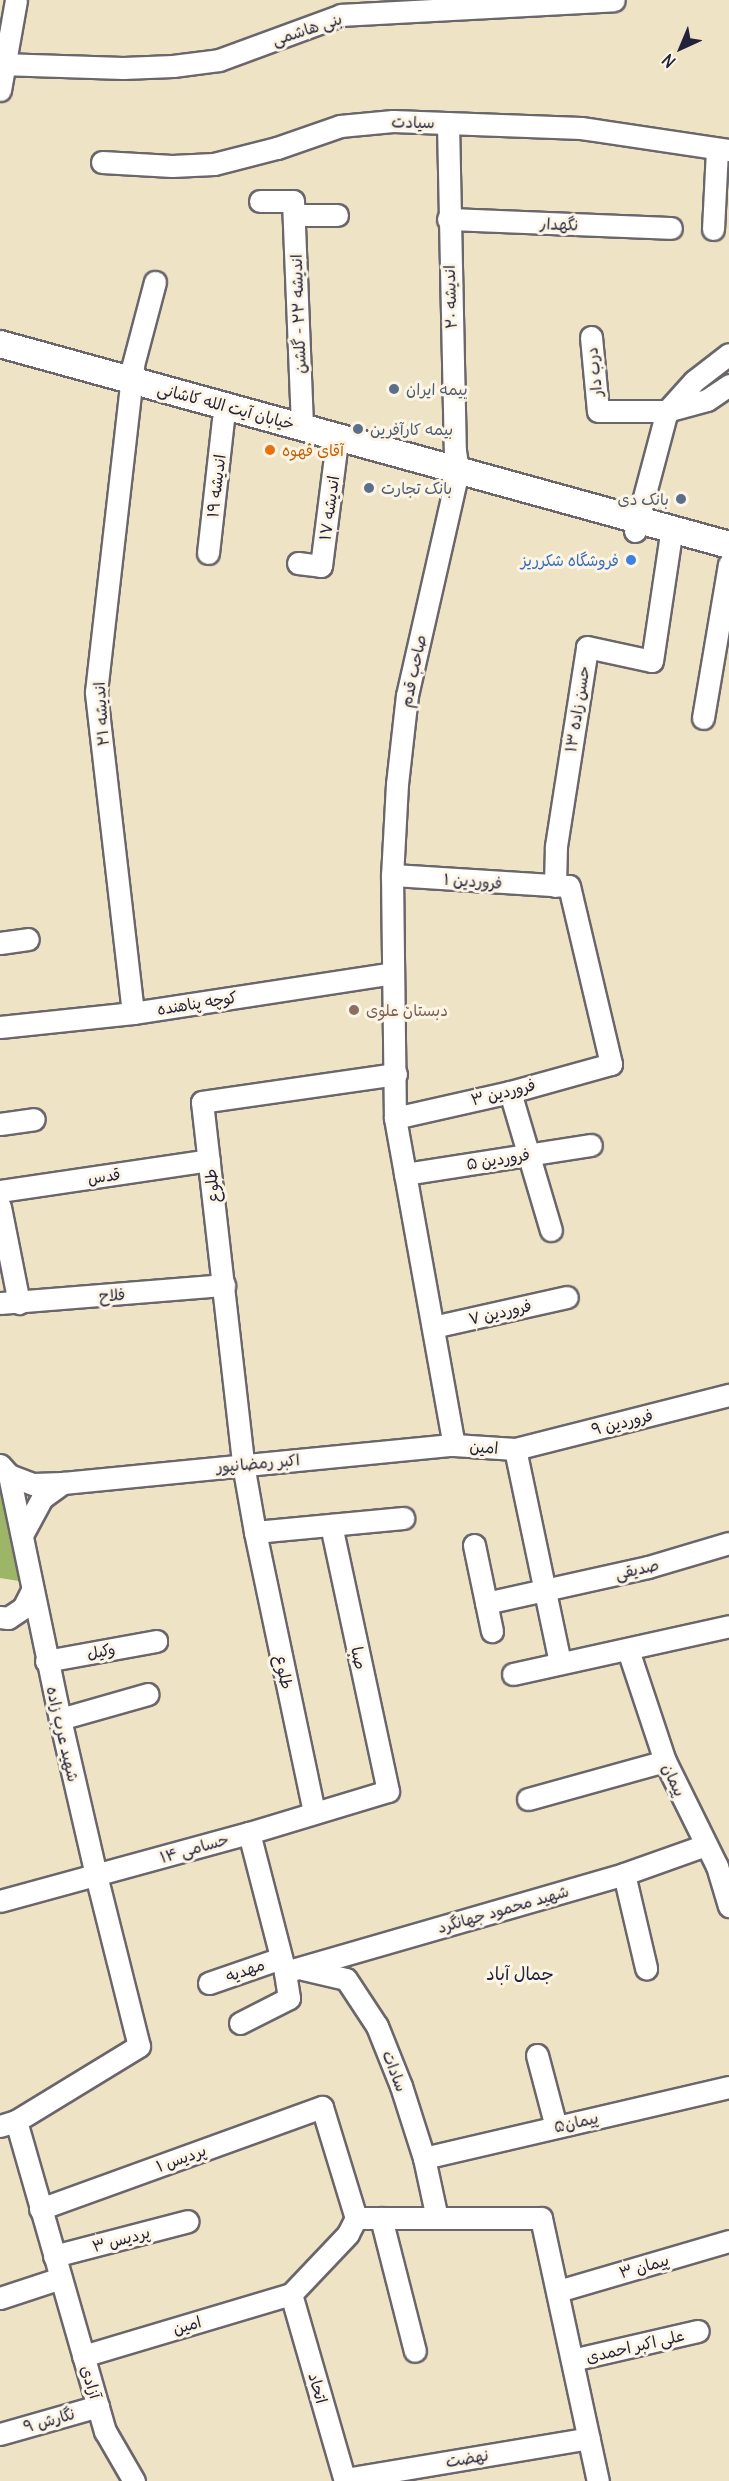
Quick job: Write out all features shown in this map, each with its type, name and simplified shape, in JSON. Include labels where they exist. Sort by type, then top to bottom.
[{"type":"main road","name":"خیابان آیت الله کاشانی","points":[[0,344],[223,419],[336,449],[457,476]]},
{"type":"main road","name":"خیابان آیت الله کاشانی","points":[[0,359],[302,427],[457,476],[636,526],[729,545]]},
{"type":"main road","name":"خیابان آیت الله کاشانی","points":[[636,526],[670,541],[729,557]]},
{"type":"street","points":[[0,90],[2,64],[16,0]]},
{"type":"street","name":"بنی هاشمی","points":[[2,64],[123,68],[173,66],[219,60],[343,8],[603,0]]},
{"type":"street","name":"سیادت","points":[[102,162],[172,166],[214,164],[267,151],[340,126],[384,121],[581,128],[723,150]]},
{"type":"street","name":"اندیشه ۲۰","points":[[448,123],[448,219],[454,451],[457,476]]},
{"type":"street","points":[[713,230],[723,150]]},
{"type":"street","points":[[260,201],[337,215]]},
{"type":"street","name":"اندیشه ۲۲ - گلشن","points":[[293,208],[302,427]]},
{"type":"street","name":"نگهدار","points":[[448,219],[671,228]]},
{"type":"street","name":"اندیشه ۲۱","points":[[133,1013],[96,692],[133,365],[155,282]]},
{"type":"street","name":"درب دار","points":[[591,337],[598,411],[667,411]]},
{"type":"street","points":[[636,526],[667,411],[694,381],[729,354]]},
{"type":"street","points":[[667,411],[706,399],[729,385]]},
{"type":"street","name":"اندیشه ۱۹","points":[[208,552],[223,419]]},
{"type":"street","name":"اندیشه ۱۷","points":[[298,563],[321,566],[336,449]]},
{"type":"street","name":"صاحب قدم","points":[[454,1445],[395,1118],[392,875],[397,784],[407,695],[457,476]]},
{"type":"street","name":"حسن زاده ۱۳","points":[[555,886],[556,846],[587,647],[652,661],[670,541]]},
{"type":"street","points":[[704,718],[729,564]]},
{"type":"street","name":"فروردین ۱","points":[[392,875],[555,886]]},
{"type":"street","name":"فروردین ۳","points":[[395,1118],[510,1092],[611,1064],[569,886],[555,886]]},
{"type":"street","points":[[0,943],[28,939]]},
{"type":"street","name":"کوچه پناهنده","points":[[0,1027],[133,1013],[393,973]]},
{"type":"street","name":"طلوع","points":[[314,1813],[243,1464],[202,1102],[396,1074]]},
{"type":"street","points":[[510,1092],[551,1230]]},
{"type":"street","points":[[0,1124],[34,1119]]},
{"type":"street","name":"فروردین ۵","points":[[405,1174],[591,1145]]},
{"type":"street","name":"قدس","points":[[0,1191],[209,1160]]},
{"type":"street","points":[[0,1207],[10,1303]]},
{"type":"street","name":"فلاح","points":[[10,1303],[224,1285]]},
{"type":"street","name":"فروردین ۷","points":[[433,1327],[567,1297]]},
{"type":"street","name":"فروردین ۹","points":[[515,1449],[729,1395]]},
{"type":"street","name":"اکبر رمضانپور","points":[[4,1470],[33,1484],[63,1483],[454,1445]]},
{"type":"street","name":"امین","points":[[454,1445],[515,1449]]},
{"type":"street","points":[[515,1449],[560,1662]]},
{"type":"street","name":"شهید عرب زاده","points":[[4,1470],[22,1535],[31,1592],[46,1661],[96,1875],[140,2046],[8,2123]]},
{"type":"street","points":[[22,1535],[42,1498],[63,1483]]},
{"type":"street","points":[[255,1532],[403,1518]]},
{"type":"street","name":"صبا","points":[[331,1525],[388,1791]]},
{"type":"street","name":"صدیقی","points":[[544,1589],[648,1567],[729,1543]]},
{"type":"street","points":[[474,1545],[492,1631]]},
{"type":"street","points":[[486,1603],[544,1589]]},
{"type":"street","points":[[3,1619],[23,1608],[31,1592]]},
{"type":"street","points":[[513,1674],[729,1626]]},
{"type":"street","name":"وکیل","points":[[46,1661],[156,1641]]},
{"type":"street","name":"پیمان","points":[[628,1650],[665,1761],[717,1866],[729,1906]]},
{"type":"street","points":[[60,1719],[148,1694]]},
{"type":"street","points":[[528,1799],[665,1761]]},
{"type":"street","name":"حسامی ۱۴","points":[[0,1901],[249,1833],[388,1791]]},
{"type":"street","points":[[240,2023],[289,1998],[288,1966],[249,1833]]},
{"type":"street","name":"شهید محمود جهانگرد","points":[[288,1966],[624,1874],[706,1845]]},
{"type":"street","points":[[624,1874],[646,1968]]},
{"type":"street","name":"مهدیه","points":[[209,1983],[288,1966]]},
{"type":"street","name":"سادات","points":[[288,1966],[346,1979],[377,2026],[401,2086],[424,2158],[437,2218]]},
{"type":"street","points":[[537,2055],[556,2127]]},
{"type":"street","name":"پیمان۵","points":[[424,2158],[729,2087]]},
{"type":"street","name":"پردیس ۱","points":[[40,2209],[322,2107],[356,2218]]},
{"type":"street","name":"آزادی","points":[[8,2123],[40,2209],[105,2431],[134,2481]]},
{"type":"street","points":[[291,2295],[348,2234],[356,2218],[541,2218],[598,2481]]},
{"type":"street","points":[[381,2218],[415,2351]]},
{"type":"street","name":"پردیس ۳","points":[[54,2256],[188,2222]]},
{"type":"street","name":"پیمان ۳","points":[[558,2291],[729,2241]]},
{"type":"street","points":[[0,2298],[61,2278]]},
{"type":"street","name":"امین","points":[[83,2356],[291,2295]]},
{"type":"street","name":"اتحاد","points":[[291,2295],[345,2480]]},
{"type":"street","name":"علی اکبر احمدی","points":[[572,2360],[698,2331]]},
{"type":"street","name":"نگارش ۹","points":[[0,2434],[98,2406]]},
{"type":"street","name":"نهضت","points":[[345,2480],[589,2438]]},
{"type":"green space","points":[[7,1489],[19,1581],[0,1578],[0,1490]]},
{"type":"place","name":"بیمه ایران","points":[[394,389]]},
{"type":"place","name":"بیمه کارآفرین","points":[[358,429]]},
{"type":"place","name":"آقای قهوه","points":[[270,450]]},
{"type":"place","name":"بانک تجارت","points":[[369,488]]},
{"type":"place","name":"بانک دی","points":[[681,499]]},
{"type":"place","name":"فروشگاه شکرریز","points":[[631,560]]},
{"type":"place","name":"دبستان علوی","points":[[354,1010]]},
{"type":"district","name":"جمال آباد","points":[[520,1974]]}]
